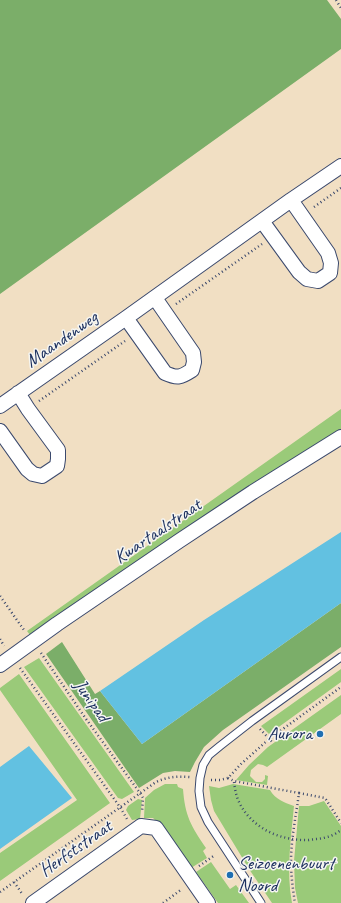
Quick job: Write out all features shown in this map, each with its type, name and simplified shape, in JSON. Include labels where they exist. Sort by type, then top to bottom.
[{"type":"street","name":"Maandenweg","points":[[0,406],[341,166]]},
{"type":"street","points":[[262,221],[299,272],[307,279],[318,281],[330,273],[331,263],[328,253],[291,200]]},
{"type":"street","name":"Maandenweg","points":[[126,318],[166,373],[172,376],[181,377],[192,370],[194,362],[193,353],[155,298]]},
{"type":"street","name":"Maandenweg","points":[[0,431],[27,470],[33,474],[42,476],[57,466],[58,450],[18,393]]},
{"type":"street","name":"Kwartaalstraat","points":[[0,665],[32,641],[185,536],[341,437]]},
{"type":"street","points":[[138,828],[156,828],[208,903]]},
{"type":"street","name":"Herfststraat","points":[[33,903],[138,828]]},
{"type":"lane","points":[[262,903],[208,822],[201,807],[199,791],[203,766],[209,755],[220,746],[341,657]]},
{"type":"path","points":[[336,0],[341,8]]},
{"type":"path","name":"Junipad","points":[[0,596],[143,798],[138,828],[129,823],[120,807],[0,639]]},
{"type":"path","points":[[0,892],[156,782],[168,777],[180,776],[220,780],[228,778],[269,738],[341,687]]},
{"type":"path","points":[[260,729],[272,742]]},
{"type":"path","points":[[228,778],[234,781],[325,798],[341,823]]},
{"type":"path","points":[[234,781],[239,803],[257,824],[269,832],[300,840],[319,839],[332,835],[341,830]]},
{"type":"path","points":[[295,903],[291,862],[299,793]]},
{"type":"path","points":[[163,903],[215,855]]},
{"type":"green space","points":[[0,0],[327,0],[341,19],[341,49],[0,294]]},
{"type":"green space","points":[[341,409],[341,430],[218,507],[30,635],[27,631]]},
{"type":"green space","points":[[341,603],[341,647],[223,730],[204,747],[190,772],[175,771],[163,773],[139,788],[46,654],[62,642],[95,694],[100,691],[142,744]]},
{"type":"green space","points":[[39,658],[134,792],[122,799],[118,798],[24,667]]},
{"type":"green space","points":[[341,669],[341,682],[269,734],[261,726]]},
{"type":"green space","points":[[19,674],[110,803],[0,881],[0,853],[77,800],[0,690],[0,688]]},
{"type":"green space","points":[[341,695],[341,714],[267,767],[258,764],[251,770],[250,776],[256,782],[262,782],[265,779],[265,775],[268,776],[267,785],[236,780],[268,747]]},
{"type":"green space","points":[[165,784],[177,784],[178,787],[183,789],[187,814],[196,833],[206,848],[203,851],[207,858],[191,868],[159,824],[153,818],[144,818],[145,798],[154,790]]},
{"type":"green space","points":[[233,784],[270,790],[277,798],[294,806],[289,867],[292,903],[272,903],[249,869],[214,811],[209,786],[219,788]]},
{"type":"green space","points":[[138,799],[142,800],[140,819],[132,820],[126,810],[128,806]]},
{"type":"green space","points":[[324,801],[341,826],[341,903],[298,903],[295,888],[294,861],[299,806],[309,806]]},
{"type":"green space","points":[[211,862],[230,889],[236,885],[249,903],[218,903],[196,872]]},
{"type":"water","points":[[341,532],[341,603],[142,744],[100,691],[204,620]]},
{"type":"water","points":[[29,746],[72,798],[0,849],[0,767]]},
{"type":"place","name":"Aurora","points":[[320,734]]},
{"type":"place","name":"Seizoenenbuurt Noord","points":[[230,875]]}]
